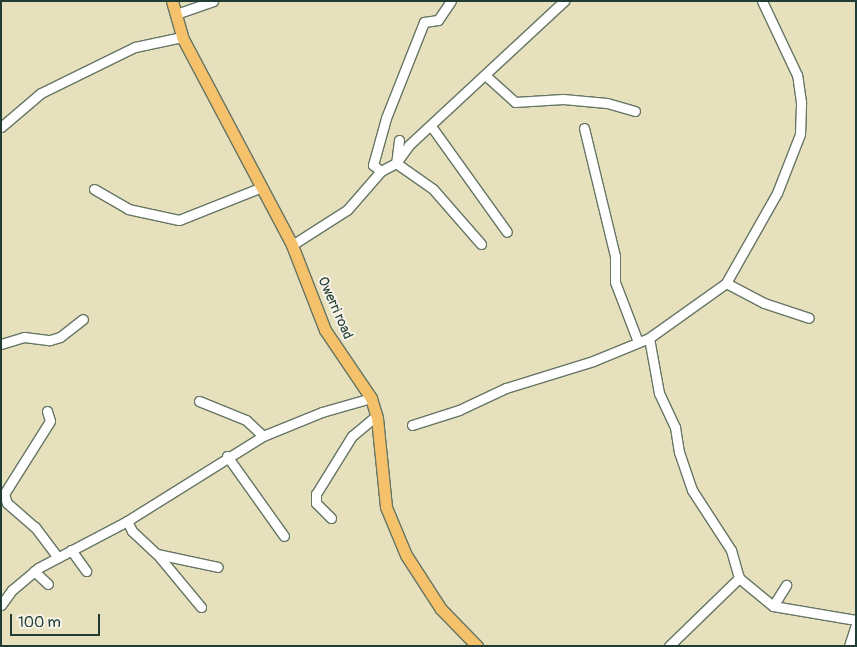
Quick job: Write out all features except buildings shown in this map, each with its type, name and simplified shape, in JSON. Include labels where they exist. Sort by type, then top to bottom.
[{"type":"main road","name":"Owerri road","points":[[172,1],[182,37],[292,245],[325,330],[371,398],[376,416],[382,490],[406,555],[441,609],[478,646]]},
{"type":"street","points":[[176,14],[213,1]]},
{"type":"street","points":[[381,171],[373,165],[386,118],[424,22],[438,20],[451,1]]},
{"type":"street","points":[[292,245],[347,210],[381,171],[396,163],[409,145],[564,1]]},
{"type":"street","points":[[412,425],[459,410],[506,388],[593,361],[649,338],[726,283],[778,193],[800,134],[802,102],[797,75],[762,1]]},
{"type":"street","points":[[1,127],[41,93],[135,47],[182,37]]},
{"type":"street","points":[[485,75],[515,102],[563,99],[607,103],[635,111]]},
{"type":"street","points":[[431,126],[507,232]]},
{"type":"street","points":[[584,128],[615,256],[615,282],[638,342]]},
{"type":"street","points":[[396,163],[399,140]]},
{"type":"street","points":[[396,163],[433,189],[481,244]]},
{"type":"street","points":[[94,189],[128,209],[179,220],[262,187]]},
{"type":"street","points":[[726,283],[764,303],[809,318]]},
{"type":"street","points":[[1,344],[24,338],[50,340],[60,337],[83,319]]},
{"type":"street","points":[[649,338],[659,393],[675,427],[679,452],[692,490],[731,550],[739,578],[773,606],[856,620]]},
{"type":"street","points":[[1,605],[12,590],[34,571],[127,521],[227,456],[263,436],[322,412],[371,398]]},
{"type":"street","points":[[199,401],[246,420],[263,436]]},
{"type":"street","points":[[47,411],[50,421],[2,493],[7,503],[35,527],[58,557]]},
{"type":"street","points":[[332,518],[316,502],[316,494],[352,436],[376,416]]},
{"type":"street","points":[[227,456],[284,536]]},
{"type":"street","points":[[127,521],[132,531],[157,554],[201,607]]},
{"type":"street","points":[[71,550],[86,571]]},
{"type":"street","points":[[157,554],[218,567]]},
{"type":"street","points":[[34,571],[48,584]]},
{"type":"street","points":[[669,646],[739,578]]},
{"type":"street","points":[[773,606],[786,585]]},
{"type":"street","points":[[849,646],[856,624]]}]
